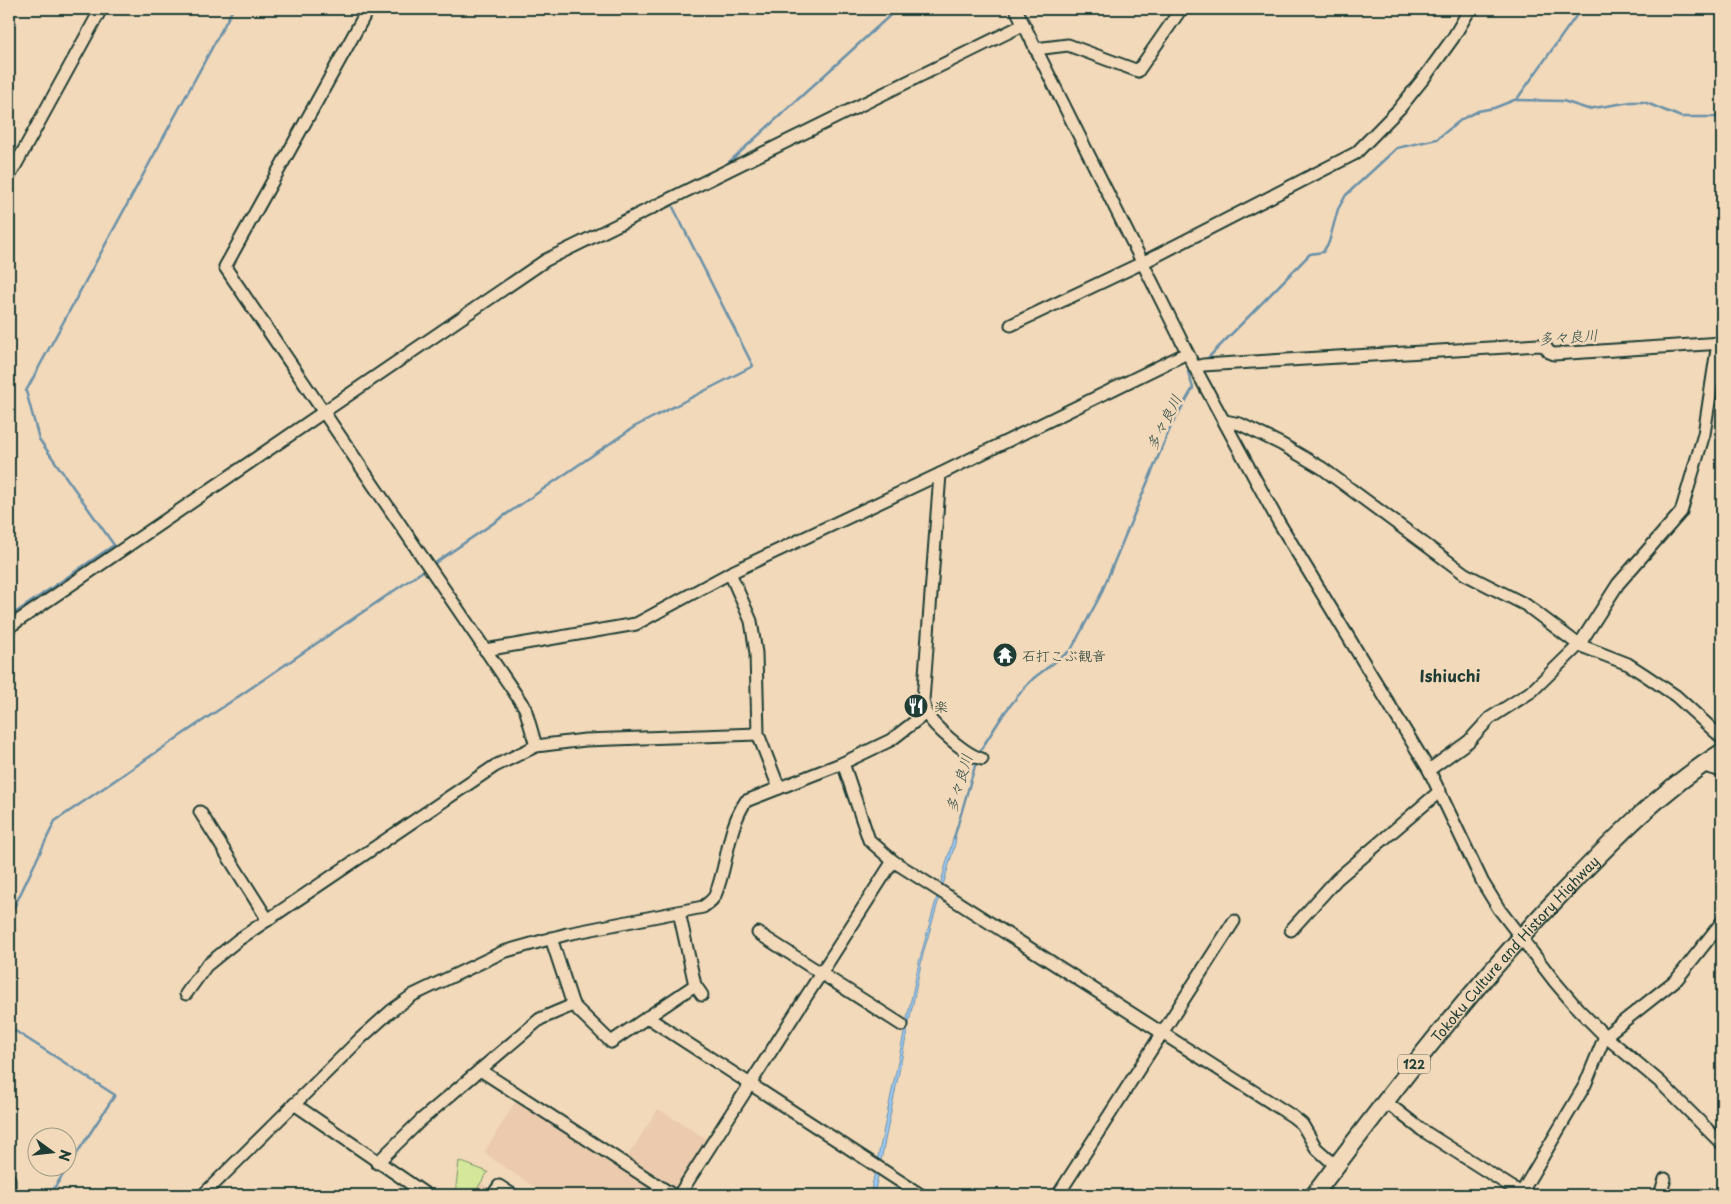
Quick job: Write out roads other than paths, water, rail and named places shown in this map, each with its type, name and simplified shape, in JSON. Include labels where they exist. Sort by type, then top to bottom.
[{"type":"highway","name":"Tokoku Culture and History Highway","points":[[1314,1195],[1429,1043],[1520,937],[1636,817],[1657,798],[1700,765],[1722,752]]},
{"type":"street","points":[[9,177],[101,9]]},
{"type":"street","points":[[368,9],[225,267],[526,708],[536,746]]},
{"type":"street","points":[[1016,9],[1195,368],[1278,521],[1429,770],[1483,883],[1554,982],[1605,1036],[1660,1082],[1722,1144]]},
{"type":"street","points":[[1035,48],[1068,45],[1138,71],[1181,9]]},
{"type":"street","points":[[1011,325],[1142,263],[1342,162],[1363,148],[1427,74],[1453,38],[1470,9]]},
{"type":"street","points":[[9,626],[546,260],[1023,25]]},
{"type":"street","points":[[1195,368],[1203,365],[1539,345],[1545,346],[1549,352],[1554,354],[1720,343],[1704,434],[1681,512],[1618,584],[1580,645],[1532,691],[1490,718],[1468,741],[1429,770]]},
{"type":"street","points":[[485,650],[636,624],[730,574],[1187,353]]},
{"type":"street","points":[[1225,421],[1240,424],[1273,440],[1322,468],[1465,574],[1526,605],[1580,645],[1628,664],[1645,675],[1676,696],[1722,738]]},
{"type":"street","points":[[940,474],[924,691],[926,713],[946,734],[973,757],[982,759]]},
{"type":"street","points":[[730,574],[751,621],[756,653],[758,734],[778,788]]},
{"type":"street","points":[[203,1195],[384,1017],[413,995],[503,952],[551,938],[703,907],[712,901],[716,894],[726,850],[741,808],[752,798],[843,763],[891,740],[926,713]]},
{"type":"street","points":[[186,994],[206,966],[238,940],[495,766],[536,746],[585,740],[758,734]]},
{"type":"street","points":[[843,763],[869,840],[893,861],[1292,1116],[1302,1124],[1316,1148],[1336,1166]]},
{"type":"street","points":[[1700,765],[1722,771]]},
{"type":"street","points":[[1291,930],[1337,879],[1440,791]]},
{"type":"street","points":[[200,812],[268,920]]},
{"type":"street","points":[[678,1195],[893,861]]},
{"type":"street","points":[[551,938],[573,1005],[611,1042],[647,1017],[698,990],[679,912]]},
{"type":"street","points":[[1058,1195],[1234,921]]},
{"type":"street","points":[[1386,1102],[1429,1135],[1521,1194],[1585,1085],[1605,1036],[1677,979],[1695,955],[1716,934],[1722,922]]},
{"type":"street","points":[[758,933],[822,972],[902,1025]]},
{"type":"street","points":[[377,1163],[421,1120],[540,1019],[573,1005]]},
{"type":"street","points":[[647,1017],[921,1195]]},
{"type":"street","points":[[480,1070],[673,1195]]},
{"type":"street","points":[[294,1104],[377,1163],[427,1195]]},
{"type":"street","points":[[9,1179],[9,1189]]},
{"type":"street","points":[[1660,1195],[1665,1179]]},
{"type":"street","points":[[493,1195],[499,1186],[512,1195]]},
{"type":"water","points":[[954,835],[956,836],[955,844],[923,954],[874,1195],[870,1195],[919,962]]},
{"type":"waterway","points":[[9,617],[114,545],[39,439],[26,391],[233,9]]},
{"type":"waterway","points":[[669,196],[668,193],[727,164],[897,9]]},
{"type":"waterway","points":[[1207,359],[1310,254],[1323,252],[1329,242],[1338,209],[1346,195],[1397,148],[1437,139],[1462,119],[1478,111],[1494,108],[1517,99],[1581,9]]},
{"type":"waterway","points":[[1517,100],[1563,101],[1588,109],[1631,102],[1644,102],[1681,117],[1716,117],[1722,115]]},
{"type":"waterway","points":[[432,565],[634,427],[753,366],[670,201]]},
{"type":"waterway","name":"多々良川","points":[[1571,347],[1653,342]]},
{"type":"waterway","name":"多々良川","points":[[978,754],[1005,712],[1025,687],[1035,677],[1071,650],[1100,596],[1171,426],[1193,388],[1188,372]]},
{"type":"waterway","points":[[9,918],[55,821],[426,569]]},
{"type":"waterway","name":"多々良川","points":[[954,838],[977,759]]},
{"type":"waterway","points":[[9,1027],[115,1095],[51,1193],[55,1195]]},
{"type":"place","name":"石打こぶ観音","points":[[1005,655]]},
{"type":"place","name":"楽","points":[[916,706]]},
{"type":"district","name":"Ishiuchi","points":[[1450,675]]}]
